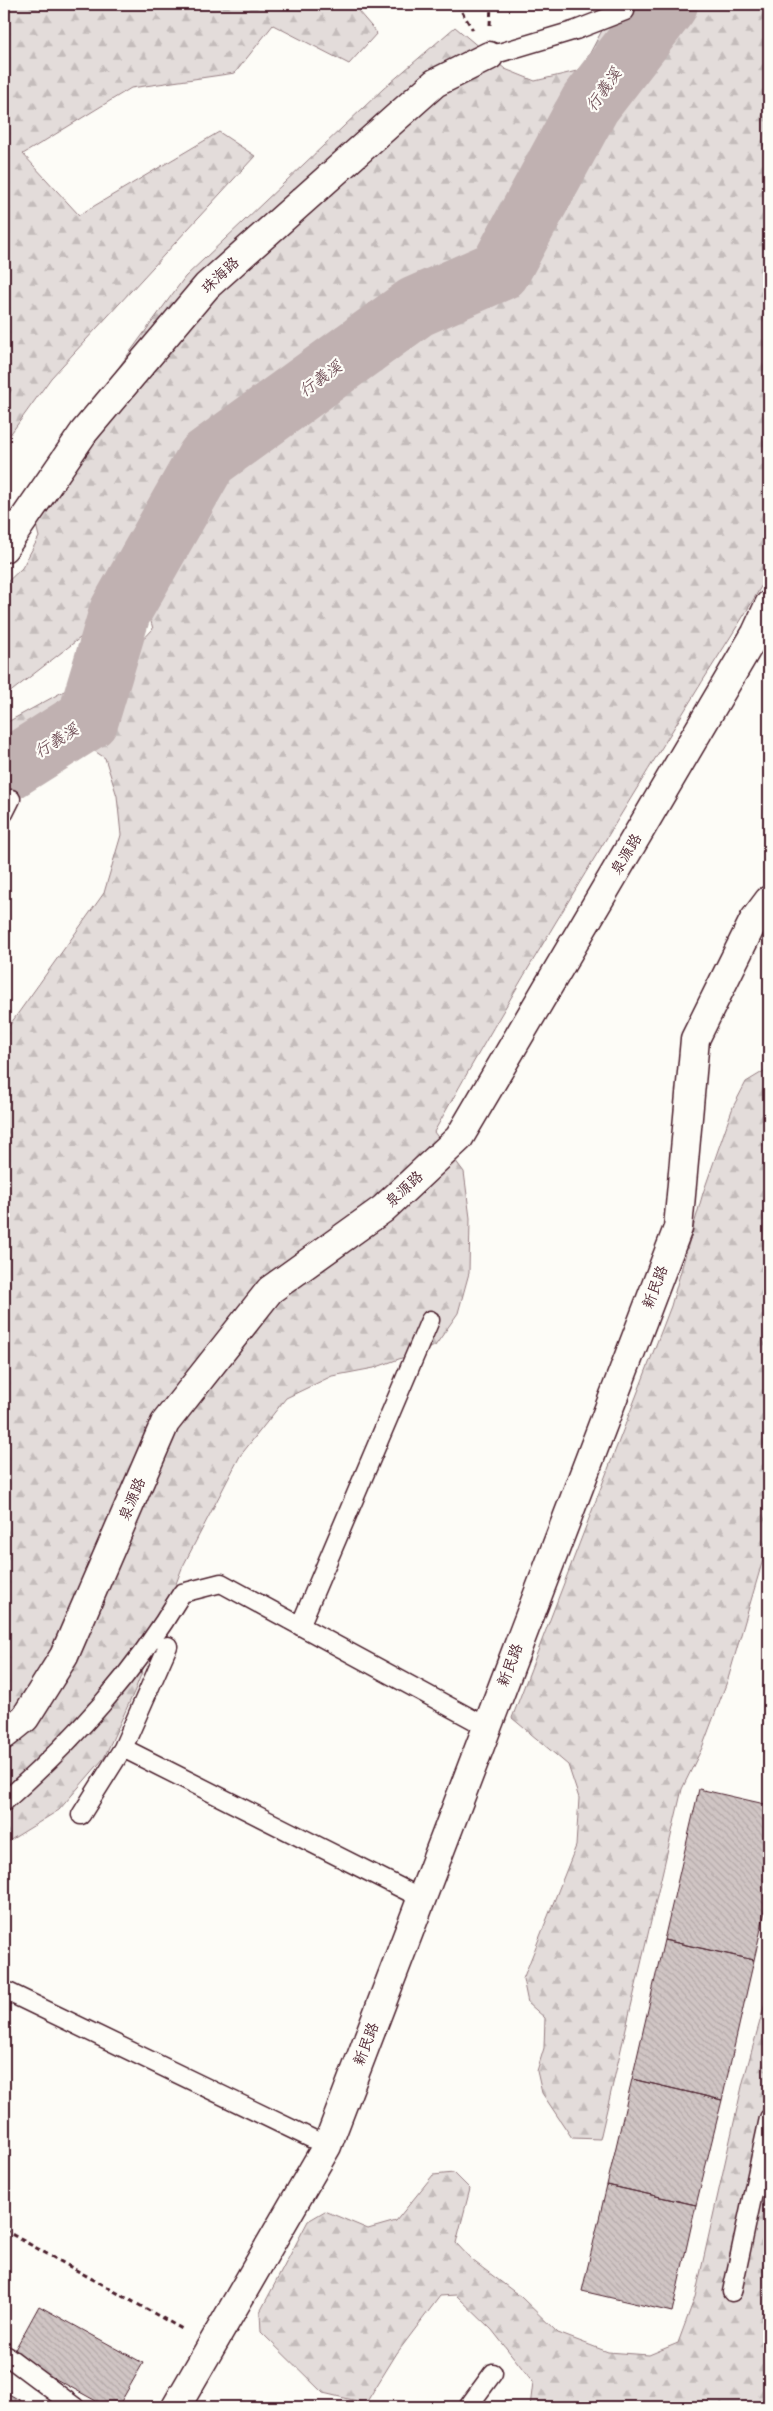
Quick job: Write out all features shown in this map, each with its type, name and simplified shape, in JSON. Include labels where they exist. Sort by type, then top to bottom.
[{"type":"street","name":"珠海路","points":[[4,548],[84,432],[207,286],[435,83],[489,56]]},
{"type":"street","name":"泉源路","points":[[4,1735],[26,1718],[64,1656],[165,1423],[270,1290],[384,1209],[459,1138],[756,633],[769,605]]},
{"type":"street","name":"新民路","points":[[176,2407],[327,2146],[678,1228],[695,1039],[754,920],[769,900]]},
{"type":"lane","points":[[489,56],[576,30],[625,11]]},
{"type":"lane","points":[[300,1626],[430,1320]]},
{"type":"lane","points":[[4,1802],[36,1774],[105,1704],[157,1635],[182,1593],[221,1583],[487,1727]]},
{"type":"lane","points":[[81,1814],[123,1748],[168,1646]]},
{"type":"lane","points":[[123,1748],[421,1898]]},
{"type":"lane","points":[[4,1990],[327,2146]]},
{"type":"lane","points":[[732,2292],[769,2118]]},
{"type":"lane","points":[[7,2356],[75,2407]]},
{"type":"lane","points":[[468,2407],[493,2373]]},
{"type":"path","points":[[4,2230],[213,2346]]},
{"type":"green space","points":[[4,4],[352,4],[377,33],[349,64],[273,25],[235,73],[131,88],[23,154],[79,215],[219,132],[255,156],[51,378],[4,443]]},
{"type":"green space","points":[[616,4],[769,4],[769,573],[555,924],[434,1132],[464,1172],[470,1218],[469,1273],[458,1313],[435,1346],[374,1368],[332,1376],[286,1398],[240,1456],[182,1568],[135,1690],[104,1758],[59,1810],[4,1844],[4,1033],[104,893],[121,835],[117,796],[105,758],[90,748],[70,748],[4,786],[4,724],[128,656],[153,629],[145,599],[80,638],[4,697],[4,585],[22,568],[39,537],[28,491],[185,277],[383,89],[455,27],[505,69],[535,81],[581,70]]},
{"type":"green space","points":[[769,1068],[769,1539],[728,1679],[702,1748],[682,1789],[600,2139],[572,2138],[542,2093],[537,2071],[544,2048],[545,2018],[528,2003],[523,1979],[576,1846],[579,1798],[568,1765],[512,1718],[671,1306],[703,1193],[733,1107],[746,1082]]},
{"type":"green space","points":[[769,1989],[769,2407],[530,2407],[533,2382],[492,2330],[456,2295],[440,2296],[397,2353],[366,2403],[323,2393],[261,2332],[260,2312],[308,2221],[325,2211],[368,2229],[396,2221],[433,2175],[454,2173],[470,2189],[456,2243],[472,2260],[521,2297],[558,2333],[608,2352],[649,2355],[678,2343],[695,2297],[743,2082]]},
{"type":"water","points":[[4,376],[11,390],[4,405]]},
{"type":"building","points":[[699,1789],[769,1805],[769,1893],[754,1960],[664,1940]]},
{"type":"building","points":[[664,1940],[754,1960],[722,2100],[632,2079]]},
{"type":"building","points":[[632,2079],[722,2100],[696,2205],[607,2185]]},
{"type":"building","points":[[607,2185],[696,2205],[672,2312],[582,2291]]},
{"type":"building","points":[[39,2306],[143,2363],[118,2407],[107,2407],[12,2355]]},
{"type":"building","points":[[4,2391],[31,2407],[4,2407]]},
{"type":"waterway","name":"行義溪","points":[[4,772],[88,719],[120,612],[207,459],[416,307],[500,270],[590,104],[667,4]]}]
